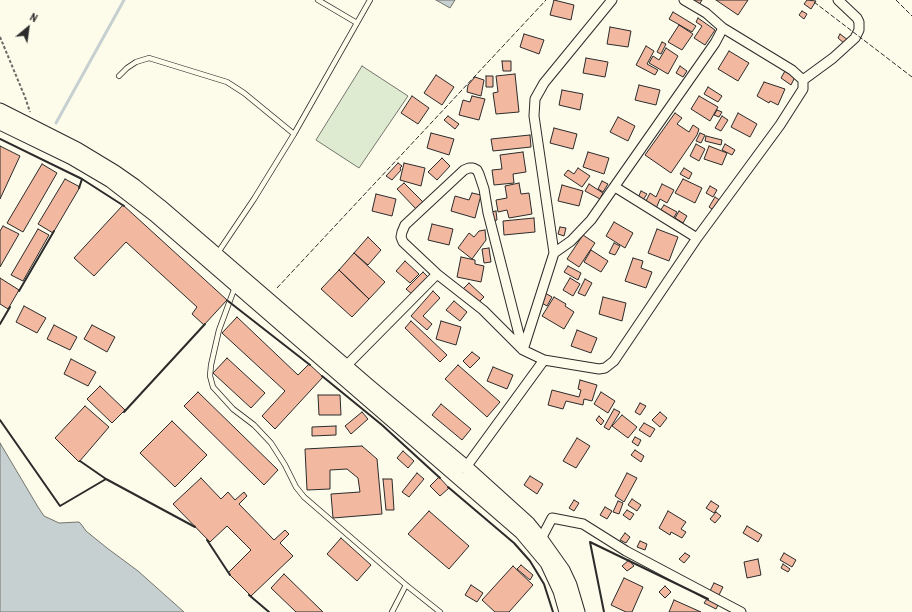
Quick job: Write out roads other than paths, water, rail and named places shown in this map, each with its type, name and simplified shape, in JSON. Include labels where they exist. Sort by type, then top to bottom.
[{"type":"main road","points":[[0,110],[34,126],[115,172],[160,206],[213,259],[352,379],[521,532],[546,563],[560,591],[566,612]]},
{"type":"main road","points":[[0,123],[72,158],[111,181],[213,259]]},
{"type":"main road","points":[[239,282],[346,366],[352,379],[466,467],[528,523],[542,539],[565,575],[570,585],[578,612]]},
{"type":"street","points":[[523,350],[554,253],[534,116],[535,99],[544,83],[612,0]]},
{"type":"street","points":[[523,350],[488,213],[484,189],[479,174],[475,169],[469,168],[464,170],[406,225],[402,232],[401,237],[403,242],[437,274],[483,310],[523,350],[544,360],[599,370],[610,365],[697,238],[780,125],[803,89],[803,80],[792,70],[723,28],[706,13],[684,0]]},
{"type":"street","points":[[803,80],[833,58],[855,38],[859,30],[859,22],[857,18],[838,0]]},
{"type":"street","points":[[554,253],[571,241],[591,220],[715,43],[723,28]]},
{"type":"street","points":[[615,187],[697,238]]},
{"type":"street","points":[[346,366],[437,274]]},
{"type":"street","points":[[466,467],[544,360]]},
{"type":"street","points":[[542,539],[552,518],[583,524],[626,551],[741,612]]},
{"type":"lane","points":[[318,0],[357,23]]},
{"type":"lane","points":[[213,259],[254,199],[294,134],[370,0]]},
{"type":"lane","points":[[119,76],[136,62],[149,58],[228,82],[244,92],[294,134]]},
{"type":"lane","points":[[239,282],[219,330],[211,365],[210,376],[213,387],[233,409],[254,425],[271,443],[285,465],[296,487],[304,497],[406,585],[440,612]]},
{"type":"lane","points":[[392,612],[406,585]]},
{"type":"waterway","points":[[56,123],[124,0]]}]
